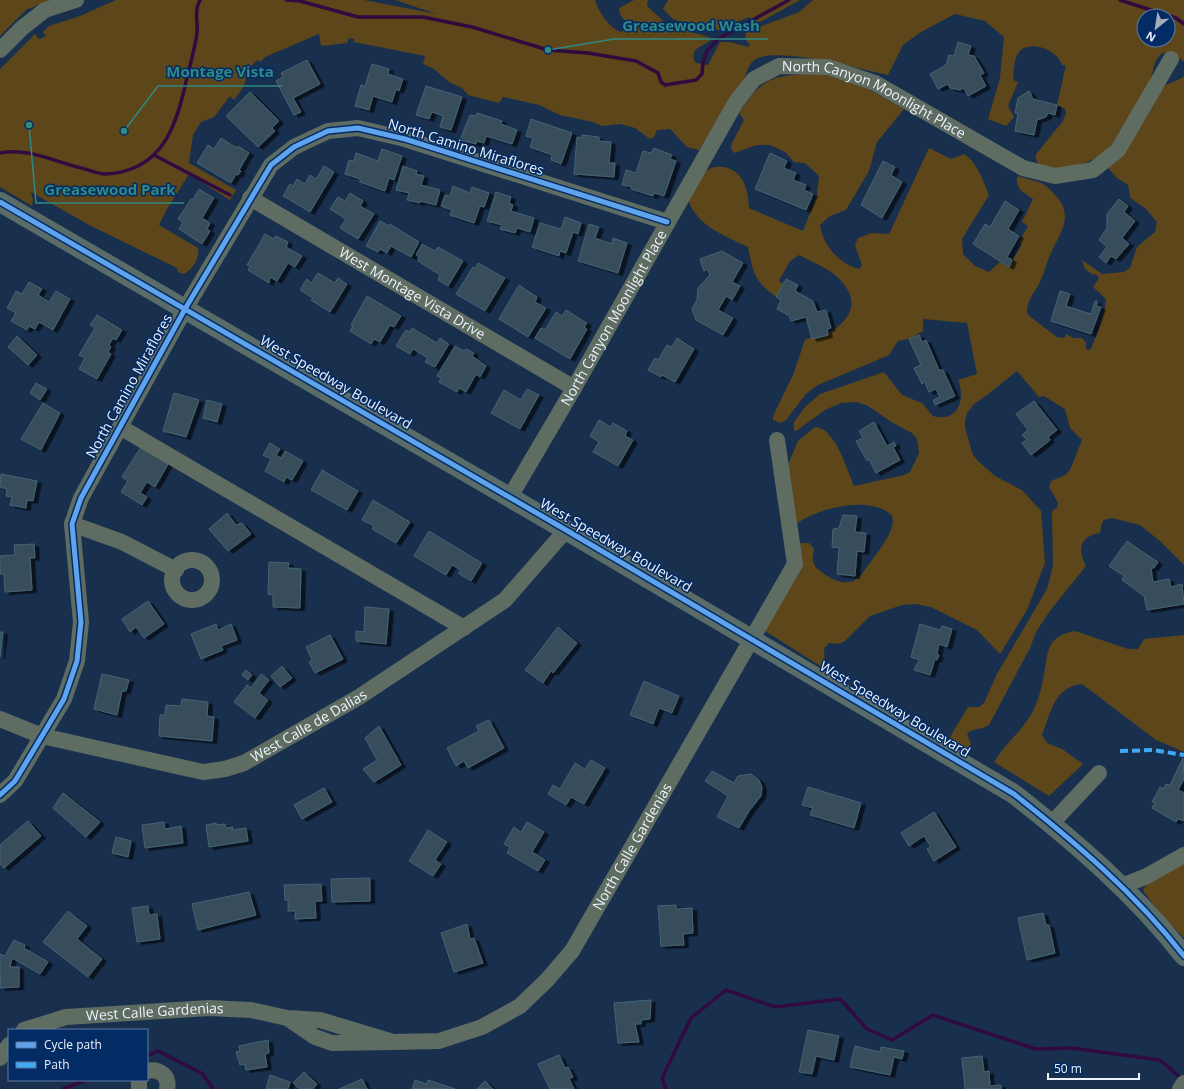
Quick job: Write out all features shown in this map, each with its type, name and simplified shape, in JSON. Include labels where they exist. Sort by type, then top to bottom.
[{"type":"main road","name":"West Speedway Boulevard","points":[[2,207],[185,309],[510,497],[1014,794],[1052,824],[1122,886],[1169,937],[1184,956]]},
{"type":"street","points":[[0,50],[22,28],[45,10],[76,0]]},
{"type":"street","name":"North Canyon Moonlight Place","points":[[510,497],[574,388],[736,102],[754,79],[779,66],[828,67],[875,83],[1022,168],[1054,176],[1093,170],[1118,150],[1171,59]]},
{"type":"street","name":"North Camino Miraflores","points":[[0,795],[15,781],[64,699],[77,661],[81,622],[72,524],[81,498],[185,309],[271,165],[294,147],[328,131],[358,128],[405,139],[667,222]]},
{"type":"street","name":"West Montage Vista Drive","points":[[250,198],[574,388]]},
{"type":"street","points":[[120,427],[464,628]]},
{"type":"street","name":"North Calle Gardenias","points":[[482,1028],[520,1006],[547,980],[572,951],[795,564],[777,440]]},
{"type":"street","points":[[72,524],[122,542],[176,570]]},
{"type":"street","name":"West Calle de Dalias","points":[[0,719],[42,736],[203,772],[225,769],[244,763],[359,697],[505,600],[566,530]]},
{"type":"street","points":[[1052,824],[1099,773]]},
{"type":"street","points":[[1122,886],[1147,876],[1184,855]]},
{"type":"street","name":"West Calle Gardenias","points":[[27,1029],[66,1017],[209,1008],[251,1010],[287,1018],[315,1037],[332,1043],[439,1041],[482,1028]]},
{"type":"street","points":[[0,1058],[8,1046]]},
{"type":"street","points":[[148,1071],[153,1070],[162,1073],[168,1082],[167,1089]]},
{"type":"street","points":[[1180,1089],[1184,1083]]},
{"type":"shaded area","points":[[0,0],[50,0],[26,10],[0,36]]},
{"type":"shaded area","points":[[116,0],[364,0],[437,14],[395,0],[595,0],[605,19],[621,32],[628,26],[620,14],[619,8],[634,0],[648,0],[647,6],[669,26],[709,37],[711,40],[695,50],[693,58],[696,63],[708,65],[720,42],[730,42],[748,47],[750,45],[745,39],[746,32],[799,12],[813,0],[1184,0],[1184,62],[1170,53],[1166,52],[1160,55],[1154,64],[1150,80],[1145,91],[1114,142],[1101,155],[1083,163],[1050,169],[1038,163],[1036,160],[1036,154],[1063,121],[1066,113],[1065,109],[1057,105],[1066,65],[1062,65],[1056,55],[1044,48],[1032,46],[1021,50],[1015,60],[1014,68],[1013,80],[1018,82],[1008,106],[1014,117],[1006,126],[988,119],[1000,78],[1004,37],[985,21],[955,14],[921,32],[903,45],[888,75],[819,60],[779,55],[764,57],[753,61],[749,66],[733,101],[699,150],[687,147],[670,129],[657,130],[654,137],[650,139],[635,128],[620,124],[602,126],[593,122],[560,115],[539,105],[503,97],[499,103],[468,95],[462,88],[449,82],[434,69],[423,64],[425,56],[354,42],[354,39],[349,38],[347,43],[321,46],[319,34],[265,57],[260,62],[258,60],[255,62],[250,68],[242,89],[234,100],[230,96],[214,117],[201,122],[193,135],[189,163],[236,190],[230,200],[189,174],[167,209],[159,225],[198,248],[198,256],[195,263],[184,274],[178,272],[177,268],[89,225],[31,192],[33,200],[32,206],[0,187],[0,69],[35,34],[39,39],[46,36],[43,32],[49,26],[80,16]]},
{"type":"shaded area","points":[[668,0],[800,0],[762,21],[754,23],[749,17],[720,30],[699,28],[673,19],[663,9]]},
{"type":"shaded area","points":[[818,73],[858,83],[904,109],[877,142],[869,171],[846,210],[830,216],[820,225],[825,240],[833,253],[845,263],[859,269],[862,265],[855,245],[858,238],[872,233],[889,234],[929,148],[951,159],[964,154],[973,162],[989,195],[962,239],[963,254],[975,266],[989,272],[1000,262],[1009,267],[1022,244],[1019,242],[1028,226],[1022,222],[1033,199],[1018,187],[1018,176],[1043,184],[1054,193],[1061,203],[1065,217],[1064,224],[1049,257],[1041,280],[1028,303],[1027,311],[1028,315],[1057,337],[1064,338],[1066,334],[1073,338],[1082,338],[1086,343],[1086,349],[1090,350],[1096,338],[1104,312],[1106,299],[1093,287],[1099,278],[1096,274],[1093,275],[1085,269],[1082,260],[1102,274],[1124,272],[1130,268],[1137,247],[1155,232],[1157,222],[1145,208],[1130,198],[1128,185],[1117,178],[1107,167],[1164,86],[1184,76],[1184,565],[1160,541],[1140,525],[1112,518],[1104,520],[1100,533],[1084,540],[1081,549],[1086,566],[1049,612],[1036,632],[1030,648],[989,725],[967,733],[971,744],[968,748],[960,746],[950,737],[968,707],[979,707],[984,703],[997,674],[1047,589],[1053,566],[1052,511],[1057,508],[1058,503],[1049,487],[1051,481],[1065,475],[1070,470],[1082,440],[1070,428],[1065,409],[1044,396],[1039,397],[1017,371],[974,404],[967,413],[965,428],[973,455],[995,476],[1022,490],[1041,511],[1045,563],[1027,610],[1000,654],[977,630],[931,607],[916,604],[902,605],[870,616],[844,642],[837,644],[829,643],[824,648],[825,666],[822,667],[765,631],[798,572],[799,546],[801,543],[809,543],[814,549],[813,561],[814,565],[818,569],[838,581],[853,581],[862,574],[882,546],[891,530],[893,522],[892,516],[883,509],[858,505],[844,506],[817,513],[796,524],[787,467],[798,441],[815,427],[822,429],[829,434],[844,460],[854,486],[904,475],[910,472],[919,453],[917,439],[912,433],[893,423],[868,406],[857,402],[841,403],[825,410],[796,431],[794,430],[794,422],[805,407],[820,394],[884,372],[902,395],[922,403],[933,416],[949,416],[958,408],[960,402],[961,395],[958,380],[977,374],[967,323],[923,319],[923,331],[909,339],[898,341],[889,355],[816,386],[806,394],[786,420],[781,423],[773,420],[773,416],[793,375],[805,340],[824,335],[835,329],[843,322],[851,306],[850,296],[846,286],[836,276],[823,267],[799,255],[790,261],[779,281],[783,284],[776,297],[759,281],[753,270],[748,247],[721,234],[705,224],[692,209],[688,200],[706,171],[714,167],[724,167],[731,169],[744,182],[749,208],[803,231],[817,195],[819,176],[805,163],[794,162],[785,152],[770,145],[757,145],[734,153],[731,149],[732,143],[744,120],[739,113],[755,91],[763,84],[780,77]]},
{"type":"shaded area","points":[[1075,631],[1128,649],[1138,649],[1144,639],[1184,635],[1184,752],[1156,740],[1082,684],[1073,686],[1059,695],[1051,710],[1042,735],[1047,743],[1062,749],[1083,764],[1049,796],[994,762],[1029,718],[1035,707],[1045,670],[1047,655],[1052,642],[1065,634]]},
{"type":"shaded area","points":[[1181,865],[1184,865],[1184,938],[1162,916],[1143,889],[1150,881]]},
{"type":"building","points":[[958,42],[971,46],[968,55],[974,56],[984,73],[980,75],[986,86],[968,96],[964,88],[960,90],[950,88],[948,84],[938,89],[930,74],[946,65],[949,55],[954,56]]},
{"type":"building","points":[[307,60],[320,84],[293,98],[301,112],[294,115],[276,81],[283,77],[281,73]]},
{"type":"building","points":[[372,64],[389,69],[388,74],[403,79],[399,91],[396,89],[392,102],[373,96],[369,110],[355,106],[361,85],[365,86]]},
{"type":"building","points":[[426,86],[462,97],[451,130],[440,127],[443,116],[432,112],[429,119],[416,115]]},
{"type":"building","points":[[1029,91],[1033,99],[1057,105],[1055,115],[1048,113],[1046,117],[1037,120],[1034,135],[1015,131],[1018,113],[1015,113],[1018,98]]},
{"type":"building","points":[[250,92],[279,121],[272,128],[275,131],[258,147],[226,116]]},
{"type":"building","points":[[477,113],[502,121],[501,124],[517,130],[512,144],[486,136],[484,143],[477,141],[476,144],[460,140],[470,115],[476,116]]},
{"type":"building","points":[[531,119],[572,133],[561,164],[551,160],[552,155],[530,147],[533,138],[526,136]]},
{"type":"building","points":[[582,135],[599,137],[599,141],[611,142],[609,163],[615,163],[614,177],[574,174],[577,137],[582,138]]},
{"type":"building","points":[[221,138],[237,148],[238,146],[249,153],[239,170],[241,171],[238,175],[236,174],[231,183],[197,163],[208,145],[214,149]]},
{"type":"building","points":[[654,148],[672,155],[670,159],[676,161],[664,196],[654,193],[653,196],[631,189],[632,187],[622,185],[626,170],[636,173],[643,151],[651,153]]},
{"type":"building","points":[[382,149],[402,156],[394,180],[389,178],[385,191],[360,182],[360,179],[345,174],[349,160],[354,161],[356,153],[378,161]]},
{"type":"building","points":[[770,153],[787,161],[784,168],[796,173],[793,180],[806,185],[804,190],[813,194],[806,210],[755,189]]},
{"type":"building","points":[[883,161],[895,167],[891,175],[902,182],[882,218],[861,205]]},
{"type":"building","points":[[324,166],[334,172],[310,212],[283,196],[290,184],[293,186],[297,179],[305,184],[310,175],[316,179]]},
{"type":"building","points":[[403,166],[417,171],[416,174],[424,176],[421,185],[440,190],[436,205],[420,201],[420,203],[407,200],[409,193],[396,190]]},
{"type":"building","points":[[453,186],[470,193],[472,187],[489,193],[484,207],[480,206],[474,223],[450,215],[452,210],[441,206],[445,195],[450,196]]},
{"type":"building","points":[[199,189],[214,198],[202,218],[210,223],[207,229],[210,231],[202,244],[179,229],[183,222],[178,219],[191,199],[193,200]]},
{"type":"building","points":[[496,192],[511,197],[509,203],[513,205],[511,211],[534,218],[530,232],[517,228],[515,233],[500,229],[502,225],[487,221]]},
{"type":"building","points":[[350,193],[363,201],[360,206],[374,214],[358,239],[340,228],[346,219],[330,209],[338,197],[345,201]]},
{"type":"building","points":[[1119,199],[1128,206],[1124,212],[1135,221],[1122,238],[1129,244],[1116,259],[1111,256],[1106,263],[1099,257],[1107,247],[1099,240],[1107,228],[1107,214]]},
{"type":"building","points":[[1005,201],[1019,210],[1008,229],[1019,236],[1007,257],[1012,260],[1009,267],[973,244],[985,224],[990,227]]},
{"type":"building","points":[[565,217],[581,223],[578,234],[573,232],[566,253],[560,251],[559,256],[532,247],[540,223],[561,229]]},
{"type":"building","points":[[380,221],[389,226],[390,224],[419,242],[411,257],[391,246],[387,253],[380,249],[378,252],[366,246]]},
{"type":"building","points":[[589,224],[599,227],[595,238],[612,244],[613,238],[627,243],[618,273],[578,261]]},
{"type":"building","points":[[265,234],[274,239],[276,236],[288,242],[286,247],[302,256],[295,267],[288,263],[277,281],[270,277],[269,283],[248,270],[250,267],[247,265]]},
{"type":"building","points":[[422,244],[435,251],[438,247],[463,261],[448,286],[438,280],[440,275],[418,261],[419,257],[416,255]]},
{"type":"building","points":[[722,251],[743,263],[732,282],[740,286],[732,300],[726,296],[718,310],[733,318],[723,335],[696,320],[692,309],[697,300],[698,288],[710,275],[707,269],[704,271],[700,259]]},
{"type":"building","points":[[478,263],[505,278],[485,311],[456,294],[473,267],[475,268]]},
{"type":"building","points":[[318,273],[335,283],[338,278],[347,284],[330,312],[311,300],[313,298],[300,290],[307,279],[311,283]]},
{"type":"building","points":[[786,279],[798,285],[795,291],[813,301],[817,312],[826,310],[831,328],[827,329],[828,335],[812,339],[806,317],[791,321],[789,316],[777,309],[781,300],[776,297]]},
{"type":"building","points":[[29,282],[42,289],[38,295],[49,302],[56,291],[70,299],[53,330],[39,322],[35,329],[29,326],[27,330],[11,321],[16,313],[7,308],[16,291],[22,294]]},
{"type":"building","points":[[519,285],[537,297],[535,302],[546,308],[528,337],[499,319]]},
{"type":"building","points":[[1060,291],[1070,294],[1066,306],[1091,314],[1095,301],[1097,301],[1096,306],[1101,307],[1091,334],[1051,321]]},
{"type":"building","points":[[367,296],[401,316],[394,327],[390,325],[380,342],[374,339],[371,344],[350,331],[353,326],[351,325]]},
{"type":"building","points":[[566,310],[587,323],[584,327],[587,329],[570,359],[535,338],[541,328],[545,330],[556,312],[562,316]]},
{"type":"building","points":[[97,315],[122,330],[116,340],[113,338],[109,345],[111,347],[108,352],[111,354],[97,379],[79,369],[85,358],[79,355],[95,328],[90,325]]},
{"type":"building","points":[[412,328],[437,343],[440,338],[449,344],[435,367],[425,362],[428,358],[413,349],[410,354],[396,346],[406,330],[410,332]]},
{"type":"building","points":[[919,335],[922,342],[926,340],[939,370],[943,370],[955,396],[935,405],[933,400],[940,397],[936,389],[929,392],[925,382],[922,384],[914,368],[921,365],[909,339]]},
{"type":"building","points":[[17,336],[37,355],[28,365],[8,347]]},
{"type":"building","points":[[677,338],[694,349],[675,382],[648,370],[655,358],[658,360],[667,345],[672,347]]},
{"type":"building","points":[[455,346],[464,351],[466,349],[474,353],[472,356],[486,366],[480,377],[476,374],[466,392],[459,388],[457,392],[439,382],[441,378],[437,376]]},
{"type":"building","points":[[36,383],[47,389],[40,400],[30,393]]},
{"type":"building","points":[[527,389],[539,395],[520,429],[491,413],[504,390],[521,400]]},
{"type":"building","points":[[174,393],[199,400],[186,437],[163,431]]},
{"type":"building","points":[[207,400],[222,404],[217,422],[203,418]]},
{"type":"building","points":[[1034,401],[1057,430],[1048,437],[1050,440],[1031,455],[1022,443],[1027,440],[1022,435],[1028,430],[1016,414]]},
{"type":"building","points":[[43,403],[60,413],[41,450],[21,439]]},
{"type":"building","points":[[599,420],[611,427],[613,423],[627,431],[625,436],[633,440],[618,466],[593,452],[599,442],[590,436]]},
{"type":"building","points":[[874,422],[887,446],[894,442],[896,446],[893,447],[900,460],[876,473],[869,459],[867,461],[856,441],[863,438],[859,431]]},
{"type":"building","points":[[270,443],[280,449],[276,455],[281,458],[285,451],[303,461],[292,480],[286,477],[284,482],[265,471],[271,459],[263,455]]},
{"type":"building","points":[[141,447],[168,464],[155,487],[147,482],[140,493],[147,497],[142,505],[121,492],[128,481],[122,477]]},
{"type":"building","points":[[322,470],[358,491],[347,510],[311,490]]},
{"type":"building","points":[[1,474],[37,481],[33,501],[27,500],[26,508],[10,505],[12,497],[6,496],[7,489],[0,487]]},
{"type":"building","points":[[373,500],[410,522],[396,543],[372,529],[374,526],[362,520]]},
{"type":"building","points":[[227,513],[236,525],[242,523],[251,534],[228,551],[209,529]]},
{"type":"building","points":[[843,515],[857,516],[855,532],[866,533],[864,552],[857,551],[855,576],[837,574],[839,548],[832,547],[833,529],[839,528]]},
{"type":"building","points":[[429,531],[482,563],[471,581],[458,573],[461,570],[452,565],[446,575],[414,556]]},
{"type":"building","points":[[1127,541],[1158,562],[1154,568],[1151,568],[1153,582],[1169,579],[1171,587],[1182,584],[1184,604],[1147,610],[1144,596],[1122,580],[1124,576],[1109,566]]},
{"type":"building","points":[[34,544],[35,558],[30,558],[32,590],[5,592],[4,574],[0,574],[0,556],[15,555],[14,545]]},
{"type":"building","points":[[269,562],[289,563],[288,568],[301,569],[300,608],[273,607],[273,595],[268,594]]},
{"type":"building","points":[[148,601],[164,624],[144,638],[136,627],[130,632],[122,619]]},
{"type":"building","points":[[365,607],[389,609],[386,644],[356,641],[356,631],[364,632]]},
{"type":"building","points":[[216,624],[218,630],[231,624],[237,640],[221,646],[223,650],[201,659],[191,634]]},
{"type":"building","points":[[920,624],[940,630],[942,626],[952,629],[947,647],[939,644],[937,654],[939,655],[937,660],[935,659],[930,675],[914,670],[919,660],[911,657]]},
{"type":"building","points":[[558,627],[577,643],[553,673],[551,671],[543,683],[525,670]]},
{"type":"building","points":[[0,632],[3,632],[0,657]]},
{"type":"building","points":[[330,635],[343,659],[315,673],[309,662],[312,660],[306,647]]},
{"type":"building","points":[[282,666],[292,678],[280,687],[271,676]]},
{"type":"building","points":[[246,670],[252,675],[248,680],[242,675]]},
{"type":"building","points":[[102,674],[129,680],[126,691],[122,691],[117,715],[94,709]]},
{"type":"building","points":[[261,674],[269,680],[259,693],[268,700],[255,718],[234,702],[247,685],[251,688]]},
{"type":"building","points":[[644,681],[679,696],[672,713],[659,708],[653,724],[630,715]]},
{"type":"building","points":[[182,699],[208,702],[207,716],[214,717],[212,741],[159,736],[160,715],[165,715],[166,705],[181,706]]},
{"type":"building","points":[[489,720],[504,748],[468,768],[464,761],[456,766],[447,748],[479,731],[476,726]]},
{"type":"building","points":[[379,726],[401,765],[374,782],[363,769],[377,760],[365,738]]},
{"type":"building","points":[[1183,758],[1184,779],[1178,790],[1184,793],[1184,821],[1178,819],[1176,822],[1152,808],[1155,803],[1152,802],[1160,787],[1163,789],[1166,784],[1170,785]]},
{"type":"building","points":[[591,760],[605,768],[584,804],[571,797],[566,805],[548,794],[553,785],[560,789],[575,763],[585,769]]},
{"type":"building","points":[[712,771],[734,783],[738,776],[751,774],[759,780],[762,787],[761,796],[749,811],[739,828],[717,817],[728,796],[705,781]]},
{"type":"building","points":[[808,787],[861,803],[854,828],[810,815],[813,808],[802,805]]},
{"type":"building","points":[[324,788],[332,802],[302,819],[294,805]]},
{"type":"building","points":[[63,793],[100,822],[86,837],[53,808]]},
{"type":"building","points":[[934,812],[956,847],[934,861],[927,849],[931,847],[924,836],[909,846],[901,833]]},
{"type":"building","points":[[28,821],[41,836],[4,868],[0,864],[0,845]]},
{"type":"building","points":[[164,822],[165,829],[181,826],[183,843],[145,848],[142,825]]},
{"type":"building","points":[[527,822],[544,832],[532,852],[545,860],[538,871],[507,853],[510,847],[504,844],[514,827],[521,832]]},
{"type":"building","points":[[216,823],[216,825],[225,824],[226,828],[233,827],[232,830],[246,828],[248,841],[209,847],[206,825]]},
{"type":"building","points":[[428,830],[447,842],[435,860],[441,864],[433,876],[409,861]]},
{"type":"building","points":[[116,837],[131,841],[128,857],[112,853]]},
{"type":"building","points":[[370,878],[370,901],[332,902],[331,879]]},
{"type":"building","points":[[321,884],[322,901],[315,901],[316,918],[295,919],[295,911],[288,911],[288,900],[285,900],[284,885]]},
{"type":"building","points":[[249,892],[256,915],[198,930],[192,904]]},
{"type":"building","points":[[676,905],[676,909],[692,908],[693,933],[683,934],[684,945],[661,946],[658,906]]},
{"type":"building","points":[[148,906],[149,915],[157,914],[160,939],[137,942],[132,908]]},
{"type":"building","points":[[68,911],[87,926],[77,939],[102,959],[88,977],[43,942]]},
{"type":"building","points":[[1043,913],[1046,925],[1049,925],[1055,953],[1027,960],[1018,918]]},
{"type":"building","points":[[467,924],[470,939],[474,938],[483,963],[454,972],[441,933]]},
{"type":"building","points":[[14,940],[25,945],[24,948],[48,962],[40,974],[12,958],[10,967],[19,967],[19,987],[0,988],[0,954],[5,956]]},
{"type":"building","points":[[651,1000],[650,1019],[641,1020],[641,1024],[635,1024],[639,1042],[618,1043],[614,1003]]},
{"type":"building","points":[[808,1030],[839,1036],[834,1060],[816,1056],[812,1074],[799,1072]]},
{"type":"building","points":[[268,1040],[269,1053],[265,1054],[267,1067],[246,1070],[244,1064],[240,1065],[236,1052],[240,1051],[239,1046]]},
{"type":"building","points":[[855,1046],[880,1052],[881,1047],[904,1051],[902,1059],[894,1057],[890,1075],[850,1067]]},
{"type":"building","points":[[559,1055],[565,1068],[568,1067],[573,1077],[569,1079],[574,1089],[550,1089],[538,1064]]},
{"type":"building","points":[[982,1056],[984,1072],[989,1071],[990,1086],[1001,1085],[1001,1089],[965,1089],[962,1058]]},
{"type":"building","points":[[304,1072],[317,1084],[313,1089],[300,1089],[293,1083]]},
{"type":"building","points":[[270,1075],[290,1082],[288,1089],[266,1089]]},
{"type":"building","points":[[362,1079],[367,1089],[339,1089]]},
{"type":"building","points":[[415,1080],[427,1084],[428,1080],[455,1089],[412,1089]]},
{"type":"building","points":[[485,1081],[493,1089],[477,1089]]},
{"type":"waterway","points":[[0,153],[22,152],[43,156],[101,174],[125,171],[141,164],[154,155],[172,128],[178,112],[195,44],[197,33],[197,12],[200,0]]},
{"type":"waterway","points":[[286,0],[300,1],[358,17],[423,17],[472,27],[548,50],[588,53],[636,61],[658,73],[661,82],[665,85],[696,80],[702,74],[703,62],[707,51],[718,39],[789,0]]},
{"type":"waterway","points":[[1120,0],[1176,18],[1184,24]]},
{"type":"waterway","points":[[154,155],[230,195]]},
{"type":"waterway","points":[[666,1089],[662,1078],[691,1018],[726,990],[775,1007],[840,999],[867,1029],[892,1040],[933,1015],[1036,1049],[1072,1048],[1160,1060],[1182,1079]]},
{"type":"waterway","points":[[148,1056],[158,1051],[203,1074],[213,1089]]},
{"type":"waterway","points":[[63,1089],[83,1081]]},
{"type":"marked path","points":[[1120,751],[1153,750],[1184,755]]},
{"type":"cycle path","points":[[0,795],[15,781],[64,699],[77,661],[81,622],[72,524],[81,498],[185,309],[271,165],[294,147],[328,131],[358,128],[405,139],[667,222]]},
{"type":"cycle path","points":[[0,202],[566,530],[1014,794],[1082,850],[1125,890],[1146,911],[1184,956]]},
{"type":"place","name":"Greasewood Wash","points":[[548,50]]},
{"type":"place","name":"Greasewood Park","points":[[29,125]]},
{"type":"place","name":"Montage Vista","points":[[124,131]]}]
